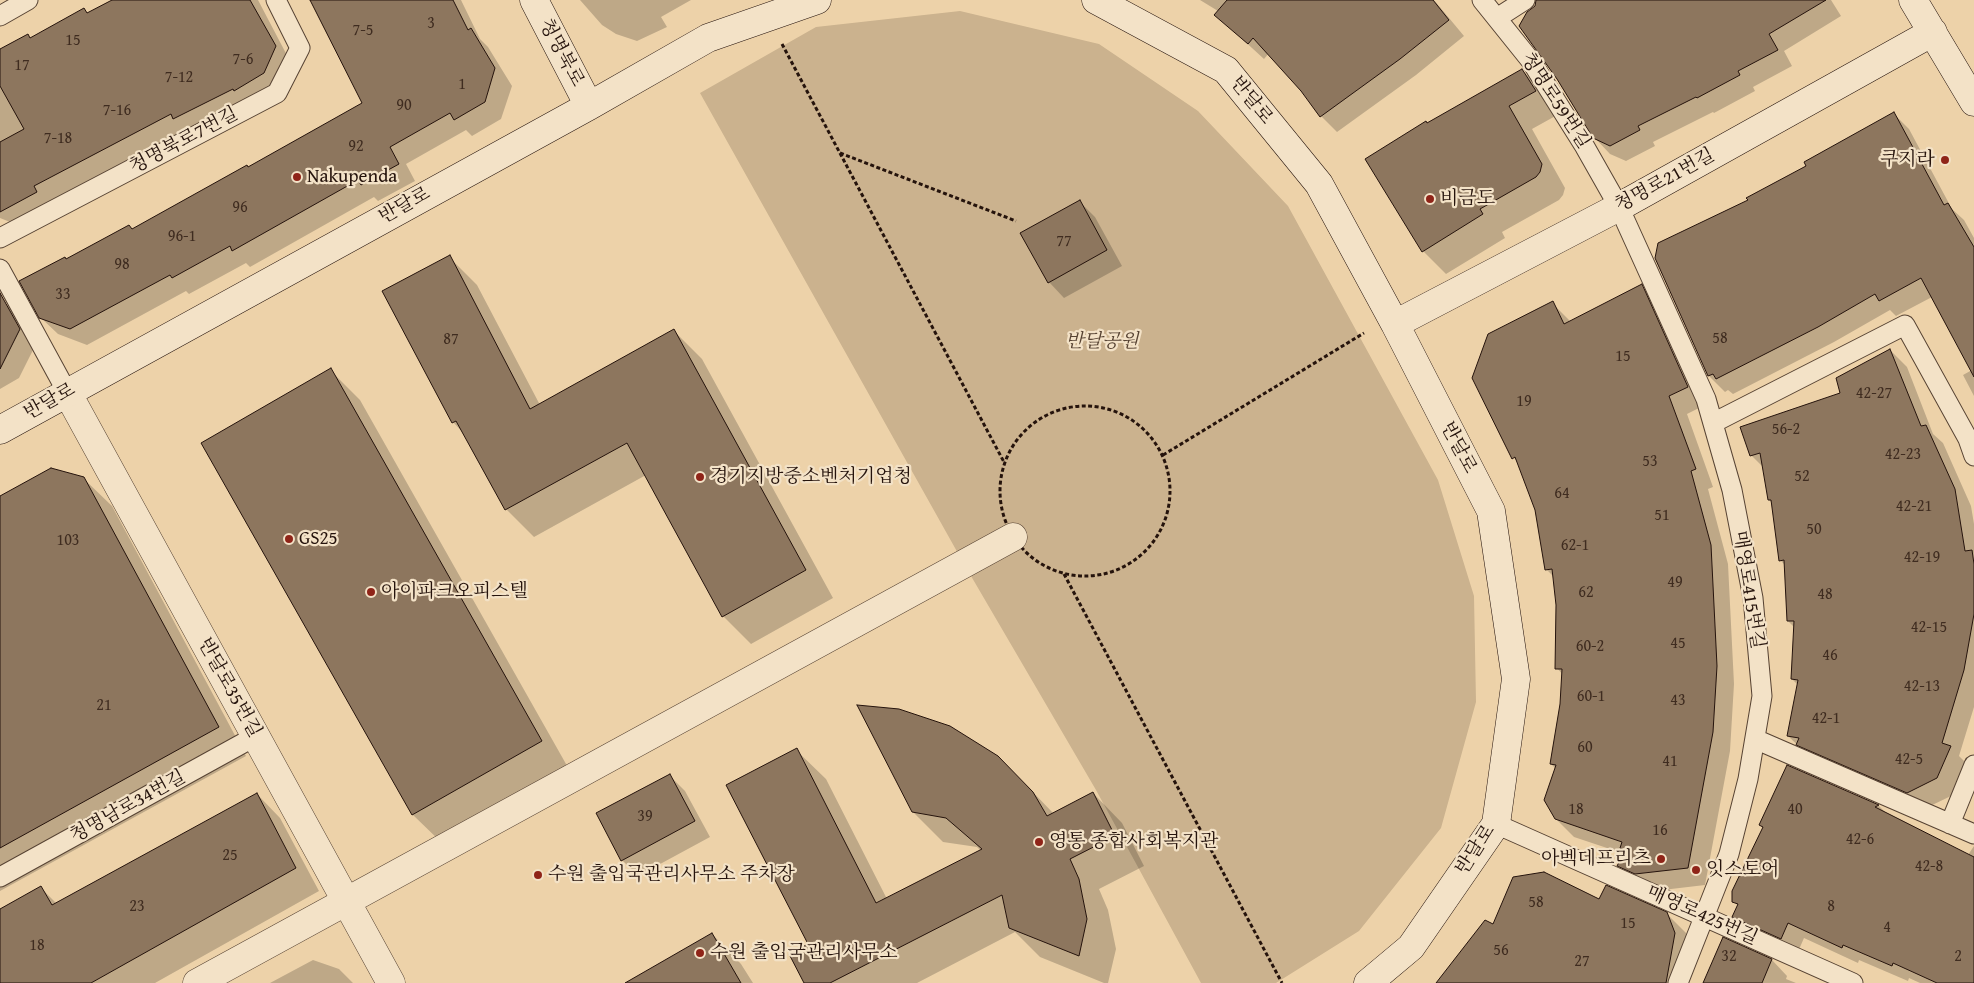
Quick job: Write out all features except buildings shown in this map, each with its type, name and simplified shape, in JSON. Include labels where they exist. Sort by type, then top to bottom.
[{"type":"street","name":"청명북로","points":[[534,0],[589,106]]},
{"type":"street","name":"반달로","points":[[0,430],[589,106],[708,38],[817,0]]},
{"type":"street","name":"반달로","points":[[1096,0],[1226,70],[1319,184],[1395,324],[1491,511],[1516,679],[1496,824],[1411,947],[1368,983]]},
{"type":"street","points":[[1914,0],[1974,102]]},
{"type":"street","name":"청명로21번길","points":[[1395,324],[1619,207],[1933,32]]},
{"type":"street","name":"반달로35번길","points":[[67,392],[390,983]]},
{"type":"street","points":[[197,983],[1013,537]]},
{"type":"lane","points":[[0,16],[28,0]]},
{"type":"lane","name":"청명북로7번길","points":[[0,238],[277,93],[300,48],[276,0]]},
{"type":"lane","name":"청명로59번길","points":[[1482,0],[1531,61],[1585,147],[1619,207]]},
{"type":"lane","points":[[1497,18],[1525,0]]},
{"type":"lane","name":"매영로415번길","points":[[1619,207],[1706,399],[1732,490],[1753,598],[1762,696],[1748,779],[1729,854],[1678,983]]},
{"type":"lane","points":[[0,269],[67,392]]},
{"type":"lane","points":[[1713,423],[1905,325],[1968,439],[1974,456]]},
{"type":"lane","name":"청명남로34번길","points":[[0,877],[256,736]]},
{"type":"lane","points":[[1755,739],[1974,834]]},
{"type":"lane","points":[[1950,824],[1974,766]]},
{"type":"lane","name":"매영로425번길","points":[[1496,824],[1853,983]]},
{"type":"path","points":[[780,41],[1006,464]]},
{"type":"path","points":[[840,153],[1016,221]]},
{"type":"path","points":[[1163,455],[1364,333]]},
{"type":"path","points":[[1088,406],[1120,413],[1146,431],[1163,455],[1172,494],[1167,518],[1153,544],[1132,563],[1109,574],[1079,577],[1050,570],[1028,555],[1013,537],[1002,510],[1000,494],[1003,470],[1006,464],[1015,443],[1036,422],[1062,409],[1088,406]]},
{"type":"path","points":[[1064,573],[1282,983]]},
{"type":"green space","name":"반달공원","points":[[960,11],[1099,44],[1198,111],[1288,206],[1438,480],[1474,596],[1476,702],[1441,828],[1359,931],[1276,983],[1201,983],[1096,790],[964,564],[700,93],[816,27]]},
{"type":"place","name":"쿠지라","points":[[1945,160]]},
{"type":"place","name":"Nakupenda","points":[[297,177]]},
{"type":"place","name":"비금도","points":[[1430,199]]},
{"type":"place","name":"경기지방중소벤처기업청","points":[[700,477]]},
{"type":"place","name":"GS25","points":[[289,539]]},
{"type":"place","name":"아이파크오피스텔","points":[[371,592]]},
{"type":"place","name":"영통 종합사회복지관","points":[[1039,842]]},
{"type":"place","name":"아벡데프리츠","points":[[1661,859]]},
{"type":"place","name":"잇스토어","points":[[1696,870]]},
{"type":"place","name":"수원 출입국관리사무소 주차장","points":[[538,875]]},
{"type":"place","name":"수원 출입국관리사무소","points":[[700,953]]}]
